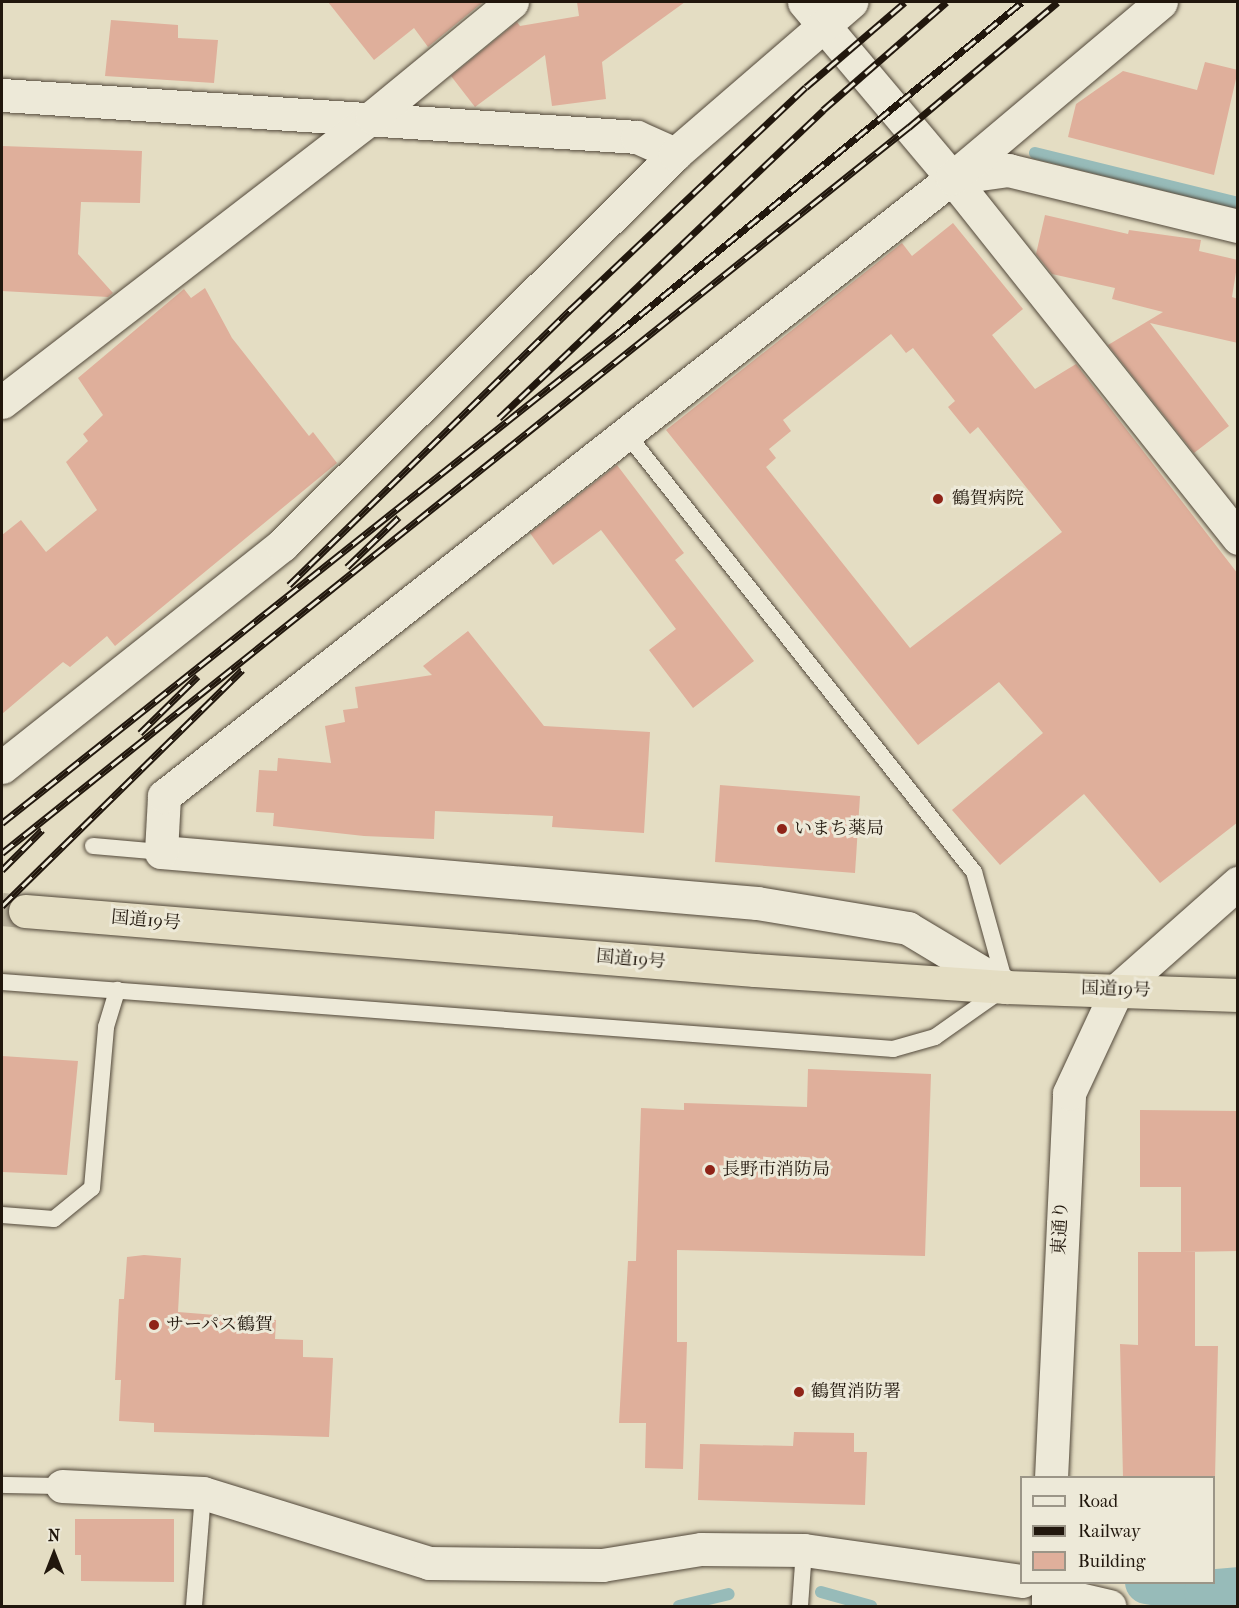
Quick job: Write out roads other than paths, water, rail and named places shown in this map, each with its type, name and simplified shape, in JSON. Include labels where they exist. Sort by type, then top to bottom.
[{"type":"highway","name":"国道19号","points":[[25,911],[1006,987],[1238,995]]},
{"type":"street","points":[[2,402],[372,117],[512,2]]},
{"type":"street","points":[[2,767],[282,545],[814,14],[851,2]]},
{"type":"street","points":[[1006,987],[908,928],[757,903],[161,852],[164,796],[952,178],[1161,2]]},
{"type":"street","points":[[814,14],[952,178],[1238,538]]},
{"type":"street","points":[[2,95],[372,117],[637,138],[675,154]]},
{"type":"street","points":[[952,178],[1008,170],[1238,226]]},
{"type":"street","points":[[1116,990],[1238,883]]},
{"type":"street","name":"東通り","points":[[1051,1476],[1069,1094],[1116,990]]},
{"type":"street","points":[[62,1486],[203,1493],[429,1563],[602,1565],[701,1549],[804,1550],[1041,1588],[1109,1606]]},
{"type":"lane","points":[[2,982],[893,1049],[935,1037],[1006,987],[974,872],[626,433]]},
{"type":"lane","points":[[93,846],[161,852]]},
{"type":"lane","points":[[2,1215],[54,1220],[92,1188],[106,1027],[117,990]]},
{"type":"lane","points":[[2,1485],[62,1486]]},
{"type":"lane","points":[[194,1606],[203,1493]]},
{"type":"lane","points":[[800,1606],[804,1550]]},
{"type":"waterway","points":[[1035,153],[1238,203]]},
{"type":"waterway","points":[[1159,1584],[1206,1592],[1238,1589]]},
{"type":"waterway","points":[[821,1592],[871,1606]]},
{"type":"waterway","points":[[679,1606],[729,1594]]},
{"type":"tunnel","points":[[2,909],[25,911]]},
{"type":"railway","points":[[289,585],[571,309],[806,87],[905,2]]},
{"type":"railway","points":[[499,418],[823,110],[947,2]]},
{"type":"railway","points":[[2,823],[618,333],[1022,2]]},
{"type":"railway","points":[[2,853],[909,127],[1058,2]]},
{"type":"railway","points":[[347,567],[399,517]]},
{"type":"railway","points":[[2,906],[242,670]]},
{"type":"railway","points":[[140,733],[198,676]]},
{"type":"railway","points":[[2,870],[42,830]]},
{"type":"place","name":"鶴賀病院","points":[[938,499]]},
{"type":"place","name":"いまち薬局","points":[[782,829]]},
{"type":"place","name":"長野市消防局","points":[[710,1170]]},
{"type":"place","name":"サーパス鶴賀","points":[[154,1325]]},
{"type":"place","name":"鶴賀消防署","points":[[799,1392]]}]
